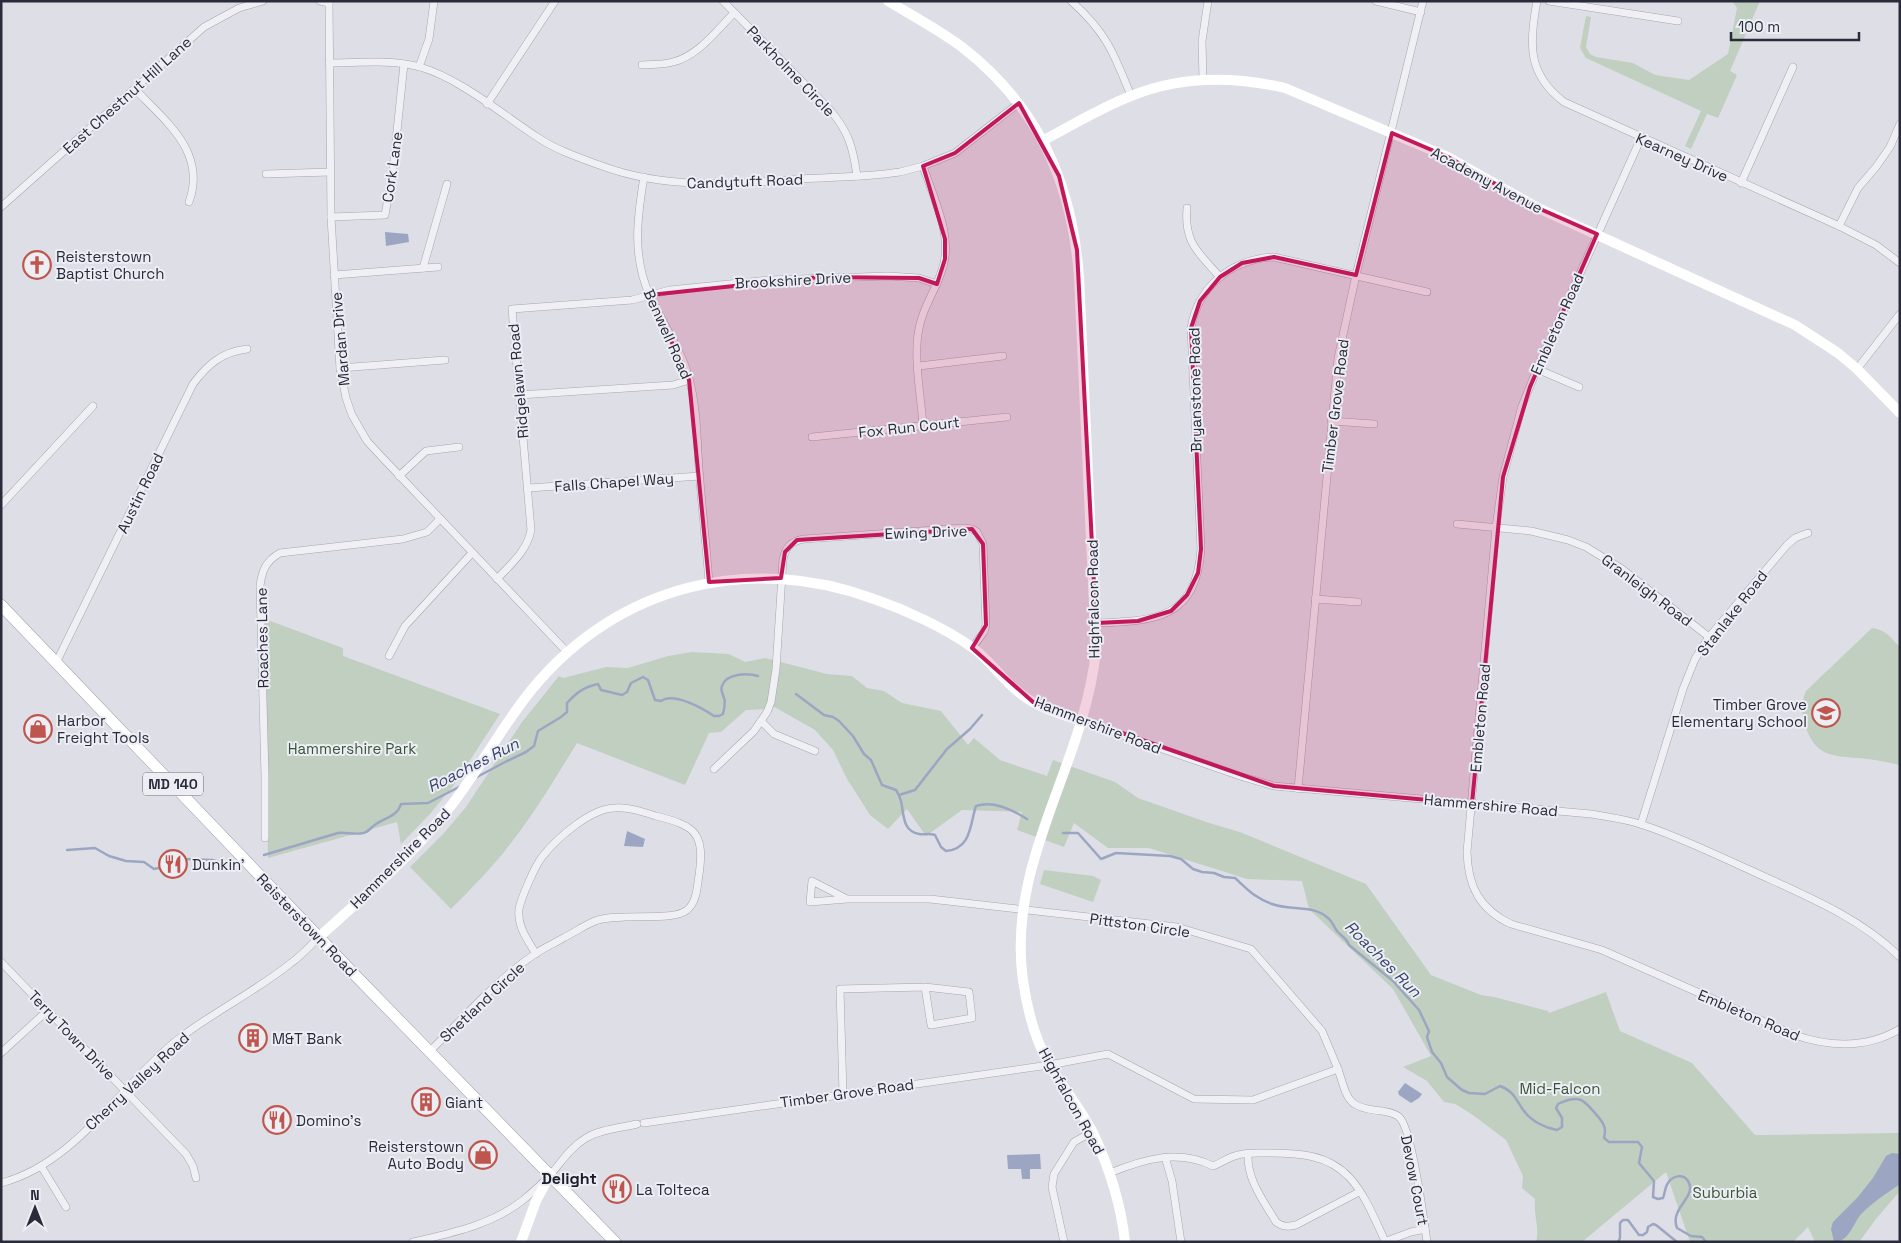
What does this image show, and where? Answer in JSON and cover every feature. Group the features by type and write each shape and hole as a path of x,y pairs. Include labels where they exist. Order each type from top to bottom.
{"main road":[{"name":"Reisterstown Road","path":"1,605 319,938 614,1242"}],"street":[{"name":"East Chestnut Hill Lane","path":"1,207 212,22 239,8 263,1"},
{"path":"320,1 329,2"},
{"path":"419,67 429,39 434,1"},
{"path":"487,104 555,1"},
{"name":"Parkholme Circle","path":"723,1 842,124 854,152 857,176"},
{"name":"Highfalcon Road","path":"888,1 960,46 980,62 1019,103 1042,141 1064,190 1077,250 1096,623 1094,673 1082,721 1031,867 1022,910 1020,934 1023,980 1032,1021 1050,1065 1092,1132 1110,1173 1119,1206 1125,1242"},
{"path":"1071,1 1088,16 1106,39 1114,52 1131,96"},
{"path":"1203,80 1202,41 1208,1"},
{"path":"1376,1 1421,12"},
{"name":"Timber Grove Road","path":"1298,789 1338,358 1356,275 1424,1"},
{"name":"Kearney Drive","path":"1537,1 1532,32 1532,53 1540,76 1547,86 1564,102 1839,226 1876,245 1900,263"},
{"path":"1549,1 1678,21"},
{"name":"Mardan Drive","path":"329,2 330,172 334,275 340,368 346,398 352,415 367,441 567,652"},
{"path":"642,65 663,64 685,58 696,51 734,13"},
{"name":"Candytuft Road","path":"329,63 404,64 419,67 449,79 539,138 560,149 604,167 644,178 688,183 711,184 900,172 942,159 962,148 1019,103"},
{"name":"Cork Lane","path":"331,217 385,215 393,169 404,64"},
{"path":"1741,183 1793,67"},
{"name":"Academy Avenue","path":"1042,141 1131,96 1175,83 1203,80 1244,80 1285,88 1448,157 1538,208 1795,325 1815,337 1857,369 1900,413"},
{"path":"135,89 177,134 186,147 194,167 195,178 190,202"},
{"path":"1839,226 1858,188 1890,147 1900,124"},
{"name":"Embleton Road","path":"1641,138 1537,369 1522,406 1503,477 1496,527 1467,852 1468,869 1472,884 1478,897 1488,910 1500,919 1511,924 1602,950 1792,1034 1810,1040 1834,1044 1860,1043 1900,1030"},
{"path":"923,166 945,239 945,259 937,284 920,321 917,349 923,425"},
{"path":"266,174 330,172"},
{"name":"Benwell Road","path":"644,178 636,239 642,273 650,295 685,364 690,380 695,416 709,582"},
{"path":"423,268 447,184"},
{"path":"1187,208 1186,221 1190,240 1220,277"},
{"name":"Bryanstone Road","path":"1096,623 1149,620 1171,611 1188,595 1198,573 1201,549 1192,328 1193,318 1200,300 1211,284 1231,268 1242,263 1274,257 1428,292"},
{"path":"334,275 438,267"},
{"name":"Brookshire Drive","path":"650,295 670,290 819,277 904,277 919,278 937,284"},
{"name":"Ridgelawn Road","path":"497,579 524,549 529,539 531,518 512,309 632,300 650,295"},
{"path":"1857,369 1900,314"},
{"name":"Austin Road","path":"56,663 193,384 208,365 220,356 234,350 247,349"},
{"path":"918,366 1003,356"},
{"path":"340,368 445,360"},
{"path":"1537,369 1579,387"},
{"path":"519,395 673,385 690,380"},
{"path":"1,505 93,406"},
{"name":"Fox Run Court","path":"812,437 1007,417"},
{"path":"1331,421 1374,424"},
{"path":"399,476 426,450 459,447"},
{"name":"Falls Chapel Way","path":"529,488 700,476"},
{"name":"Roaches Lane","path":"265,838 260,586 264,568 272,557 280,553 403,539 427,532 440,519"},
{"name":"Granleigh Road","path":"1457,524 1548,534 1586,547 1622,569 1709,637"},
{"name":"Ewing Drive","path":"781,578 785,552 792,542 797,540 972,529 977,532 982,544 986,625 984,632 972,648"},
{"name":"Stanlake Road","path":"1642,824 1683,689 1695,659 1709,637 1787,545 1795,538 1808,534"},
{"path":"389,656 405,626 472,553"},
{"name":"Hammershire Road","path":"319,938 393,869 442,818 531,690 567,652 611,620 645,602 709,582 752,577 781,578 827,584 878,600 937,627 972,648 1021,694 1043,707 1243,778 1274,786 1298,789 1591,814 1642,824 1683,840 1816,900 1869,931 1900,957"},
{"path":"714,769 745,742 761,721 771,702 775,682 781,578"},
{"path":"1315,598 1358,602"},
{"path":"761,721 774,734 815,751"},
{"name":"Shetland Circle","path":"430,1051 504,979 536,954 593,922 606,917 672,916 682,914 688,910 696,893 701,860 698,839 694,832 679,822 628,808 602,810 584,819 541,858 519,907 522,930 536,954"},
{"name":"Pittston Circle","path":"846,900 812,881 810,902 930,899 1177,927 1251,949 1322,1031 1338,1069"},
{"name":"Cherry Valley Road","path":"1,1183 25,1175 56,1156 177,1041 210,1016 291,963 319,938"},
{"name":"Terry Town Drive","path":"1,962 186,1154 193,1166 196,1178"},
{"path":"843,1094 840,989 925,987 968,992 972,1018 931,1024 925,987"},
{"path":"1,1053 48,1010"},
{"path":"1050,1065 1108,1054 1194,1099 1253,1100 1338,1069"},
{"name":"Timber Grove Road","path":"413,1242 483,1223 522,1201 550,1175 576,1145 585,1138 603,1132 641,1124 1050,1065"},
{"name":"Devow Court","path":"1338,1069 1346,1094 1358,1108 1386,1111 1400,1118 1411,1150 1428,1242"},
{"path":"1064,1242 1052,1179 1074,1142 1092,1132"},
{"path":"1110,1173 1131,1164 1165,1157 1191,1158 1213,1166 1238,1155 1295,1153 1310,1155 1338,1167 1350,1178 1367,1203 1385,1242 1425,1229"},
{"path":"1248,1154 1251,1178 1276,1222 1281,1225 1296,1225 1359,1192"},
{"path":"1165,1157 1172,1181 1181,1242"},
{"path":"41,1166 66,1207"},
{"path":"521,1242 536,1201 550,1175"}],"highlighted area":[{"path":"1019,103 1059,176 1077,250 1096,623 1138,621 1171,611 1187,595 1198,573 1201,549 1191,328 1200,301 1220,277 1242,263 1274,257 1356,275 1392,133 1448,157 1538,208 1597,234 1530,387 1503,477 1472,804 1274,786 1033,702 972,648 986,625 983,544 972,529 797,540 785,552 781,578 709,582 689,380 650,295 819,277 919,278 937,284 945,259 945,239 923,166 955,153"}],"green space":[{"path":"1732,1 1760,1 1730,71 1737,75 1718,118 1707,114 1691,149 1685,146 1701,111 1586,58 1580,48 1586,16 1591,17 1586,47 1590,54 1596,57 1633,63 1655,75 1689,80 1728,54 1737,8"},
{"name":"Hammershire Park","path":"265,619 343,648 343,656 500,714 454,785 401,844 397,822 268,858"},
{"path":"1872,628 1884,632 1900,647 1900,765 1826,753 1810,737 1803,718 1802,705 1806,691"},
{"path":"692,652 729,654 745,662 765,658 827,674 852,676 867,688 884,691 902,703 941,711 968,745 974,738 1000,760 1047,776 1053,760 1115,782 1138,798 1240,832 1366,884 1431,975 1481,995 1548,1011 1549,1013 1606,992 1620,1031 1692,1063 1755,1135 1898,1133 1900,1135 1900,1191 1859,1242 1815,1242 1808,1227 1793,1242 1690,1242 1666,1172 1582,1242 1536,1242 1535,1199 1522,1188 1523,1176 1506,1140 1473,1115 1455,1104 1444,1102 1427,1081 1403,1067 1431,1056 1393,989 1309,909 1302,881 1247,879 1149,848 1108,848 1074,823 1064,847 1017,830 1022,812 962,810 926,836 907,809 888,829 870,815 847,779 833,750 815,730 771,705 767,709 746,710 721,732 709,733 685,785 577,743 511,843 490,869 451,909 410,867 444,833 466,807 522,722 559,676 563,678 606,667 628,668 668,656"},
{"path":"1044,870 1093,876 1101,880 1093,902 1040,884"}],"water":[{"path":"385,232 408,234 409,242 386,246"},
{"path":"627,831 645,839 643,847 624,846"},
{"path":"1405,1083 1422,1094 1411,1103 1399,1095 1398,1092"},
{"path":"1892,1153 1900,1154 1900,1184 1861,1214 1847,1236 1834,1242 1831,1229 1833,1222 1857,1198 1873,1178 1886,1156"},
{"path":"1040,1154 1041,1169 1030,1169 1030,1179 1022,1179 1021,1169 1008,1169 1007,1155"}],"waterway":[{"name":"Roaches Run","path":"477,777 534,746 538,731 567,712 567,703 577,693 589,687 598,684 601,690 622,695 627,692 631,683 643,677 648,680 655,700 661,701 673,698 695,705 714,716 719,716 723,714 725,706 721,689 724,682 738,675 749,674 758,676"},
{"name":"Roaches Run","path":"796,694 824,715 839,721 853,736 864,754 871,760 882,785 896,790 909,829 919,834 935,835 941,847 946,851 961,846 969,834 976,806 982,804 996,805 1016,812 1027,819"},
{"path":"899,795 915,790 947,749 970,729 982,715"},
{"name":"Roaches Run","path":"264,855 338,833 357,834 368,831 397,812 401,804 428,803 461,786"},
{"name":"Roaches Run","path":"1063,833 1078,833 1101,859 1116,853 1170,856 1181,859 1193,869 1235,878 1248,890 1266,902 1279,906 1308,909 1322,914 1329,919 1349,945 1393,981 1419,1010 1429,1031 1427,1037 1432,1052 1441,1063 1447,1077 1462,1090 1469,1093 1485,1094 1500,1086 1505,1088 1512,1093 1530,1118 1543,1126 1557,1130 1562,1127 1562,1118 1556,1108 1558,1104 1572,1099 1583,1101 1601,1120 1605,1129 1604,1138 1609,1142 1638,1142 1642,1147 1639,1163 1654,1181 1653,1197 1663,1198 1667,1185 1678,1176 1688,1181 1689,1192 1677,1214 1677,1228 1691,1236 1702,1237 1706,1242"},
{"name":"Roaches Run","path":"67,850 95,848 109,856 126,861 144,862 154,869 163,867 173,861 184,859 212,860 226,864"},
{"path":"1618,1242 1620,1238 1620,1223 1623,1220 1628,1220 1639,1235 1647,1232 1648,1227 1653,1224 1677,1242"}],"place":[{"name":"Reisterstown Baptist Church","path":"37,265"},
{"name":"Timber Grove Elementary School","path":"1826,713"},
{"name":"Harbor Freight Tools","path":"38,729"},
{"name":"Dunkin'","path":"173,864"},
{"name":"M&T Bank","path":"253,1038"},
{"name":"Giant","path":"426,1102"},
{"name":"Domino's","path":"277,1120"},
{"name":"Reisterstown Auto Body","path":"483,1155"},
{"name":"La Tolteca","path":"617,1189"}],"district":[{"name":"Delight","path":"569,1178"}],"park label":[{"name":"Mid-Falcon","path":"1560,1088"},
{"name":"Suburbia","path":"1725,1192"}]}
